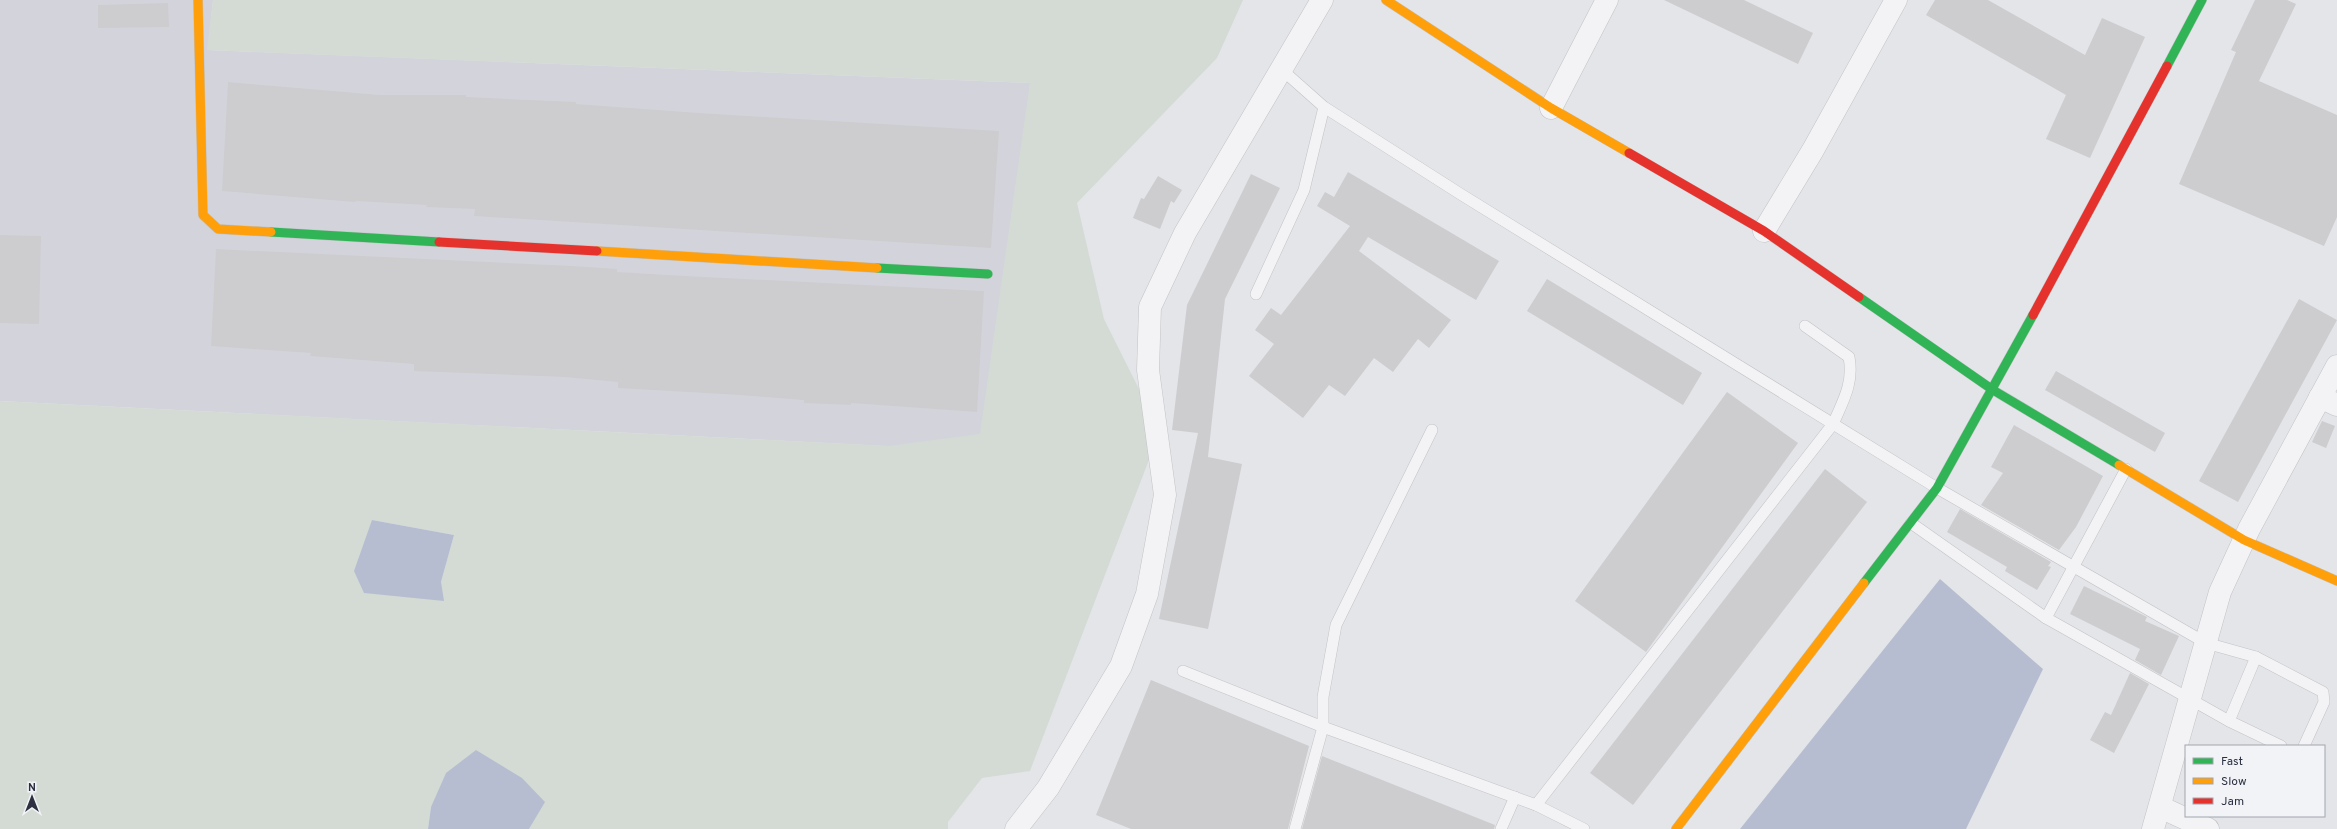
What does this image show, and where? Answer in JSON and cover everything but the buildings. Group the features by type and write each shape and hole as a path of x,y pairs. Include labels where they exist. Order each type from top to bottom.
{"street":[{"path":"198,0 203,216 218,229 988,274"},
{"path":"1016,829 1048,788 1121,666 1147,594 1165,495 1148,370 1150,307 1185,233 1223,171 1280,68 1322,0"},
{"path":"1386,0 1551,108 1764,230 1993,390 2244,540 2337,581"},
{"path":"1551,108 1607,0"},
{"path":"1764,230 1813,150 1896,0"},
{"path":"1676,829 1937,488 1993,390 2202,0"},
{"path":"2153,829 2220,592 2244,540 2329,401 2337,366"},
{"path":"2160,807 2208,829"}],"lane":[{"path":"1280,68 1324,107 1462,195 1937,488 2206,642 2256,657 2323,692 2324,702 2304,745"},
{"path":"1256,294 1304,190 1324,107"},
{"path":"1536,805 1833,424 1849,389 1851,372 1849,357 1805,326"},
{"path":"1295,829 1323,727 1323,697 1336,625 1432,430"},
{"path":"2046,618 2126,469"},
{"path":"1911,523 2046,618 2230,721 2279,745"},
{"path":"2230,721 2256,657"},
{"path":"1183,671 1323,727 1536,805 1584,829"},
{"path":"1502,829 1515,797"}],"shaded area":[{"path":"0,0 213,0 208,50 1030,83 1004,452 0,401"},
{"path":"213,0 1243,0 1217,58 1077,203 1104,319 1160,431 1030,771 982,778 948,822 948,829 529,829 544,802 431,807 428,829 0,829 0,401 889,446 980,434 1030,83 207,50","holes":["372,520 454,535 441,582"]}],"water":[{"path":"372,520 454,535 441,582 444,601 364,593 354,571"},
{"path":"1940,579 2043,669 1966,829 1740,829"},
{"path":"476,750 522,778 545,802 529,829 428,829 431,807 446,773"}],"traffic: fast":[{"path":"2167,66 2202,0"},
{"path":"271,232 439,242"},
{"path":"877,268 988,274"},
{"path":"1859,297 1993,390 2119,465"},
{"path":"1864,583 1937,488 2033,315"}],"traffic: slow":[{"path":"198,0 203,215 218,229 271,232"},
{"path":"1386,0 1551,108 1629,153"},
{"path":"597,251 877,268"},
{"path":"2119,465 2244,540 2337,581"},
{"path":"1676,829 1864,583"}],"traffic: jam":[{"path":"2033,315 2167,66"},
{"path":"1629,153 1764,231 1859,297"},
{"path":"439,242 597,251"}]}
